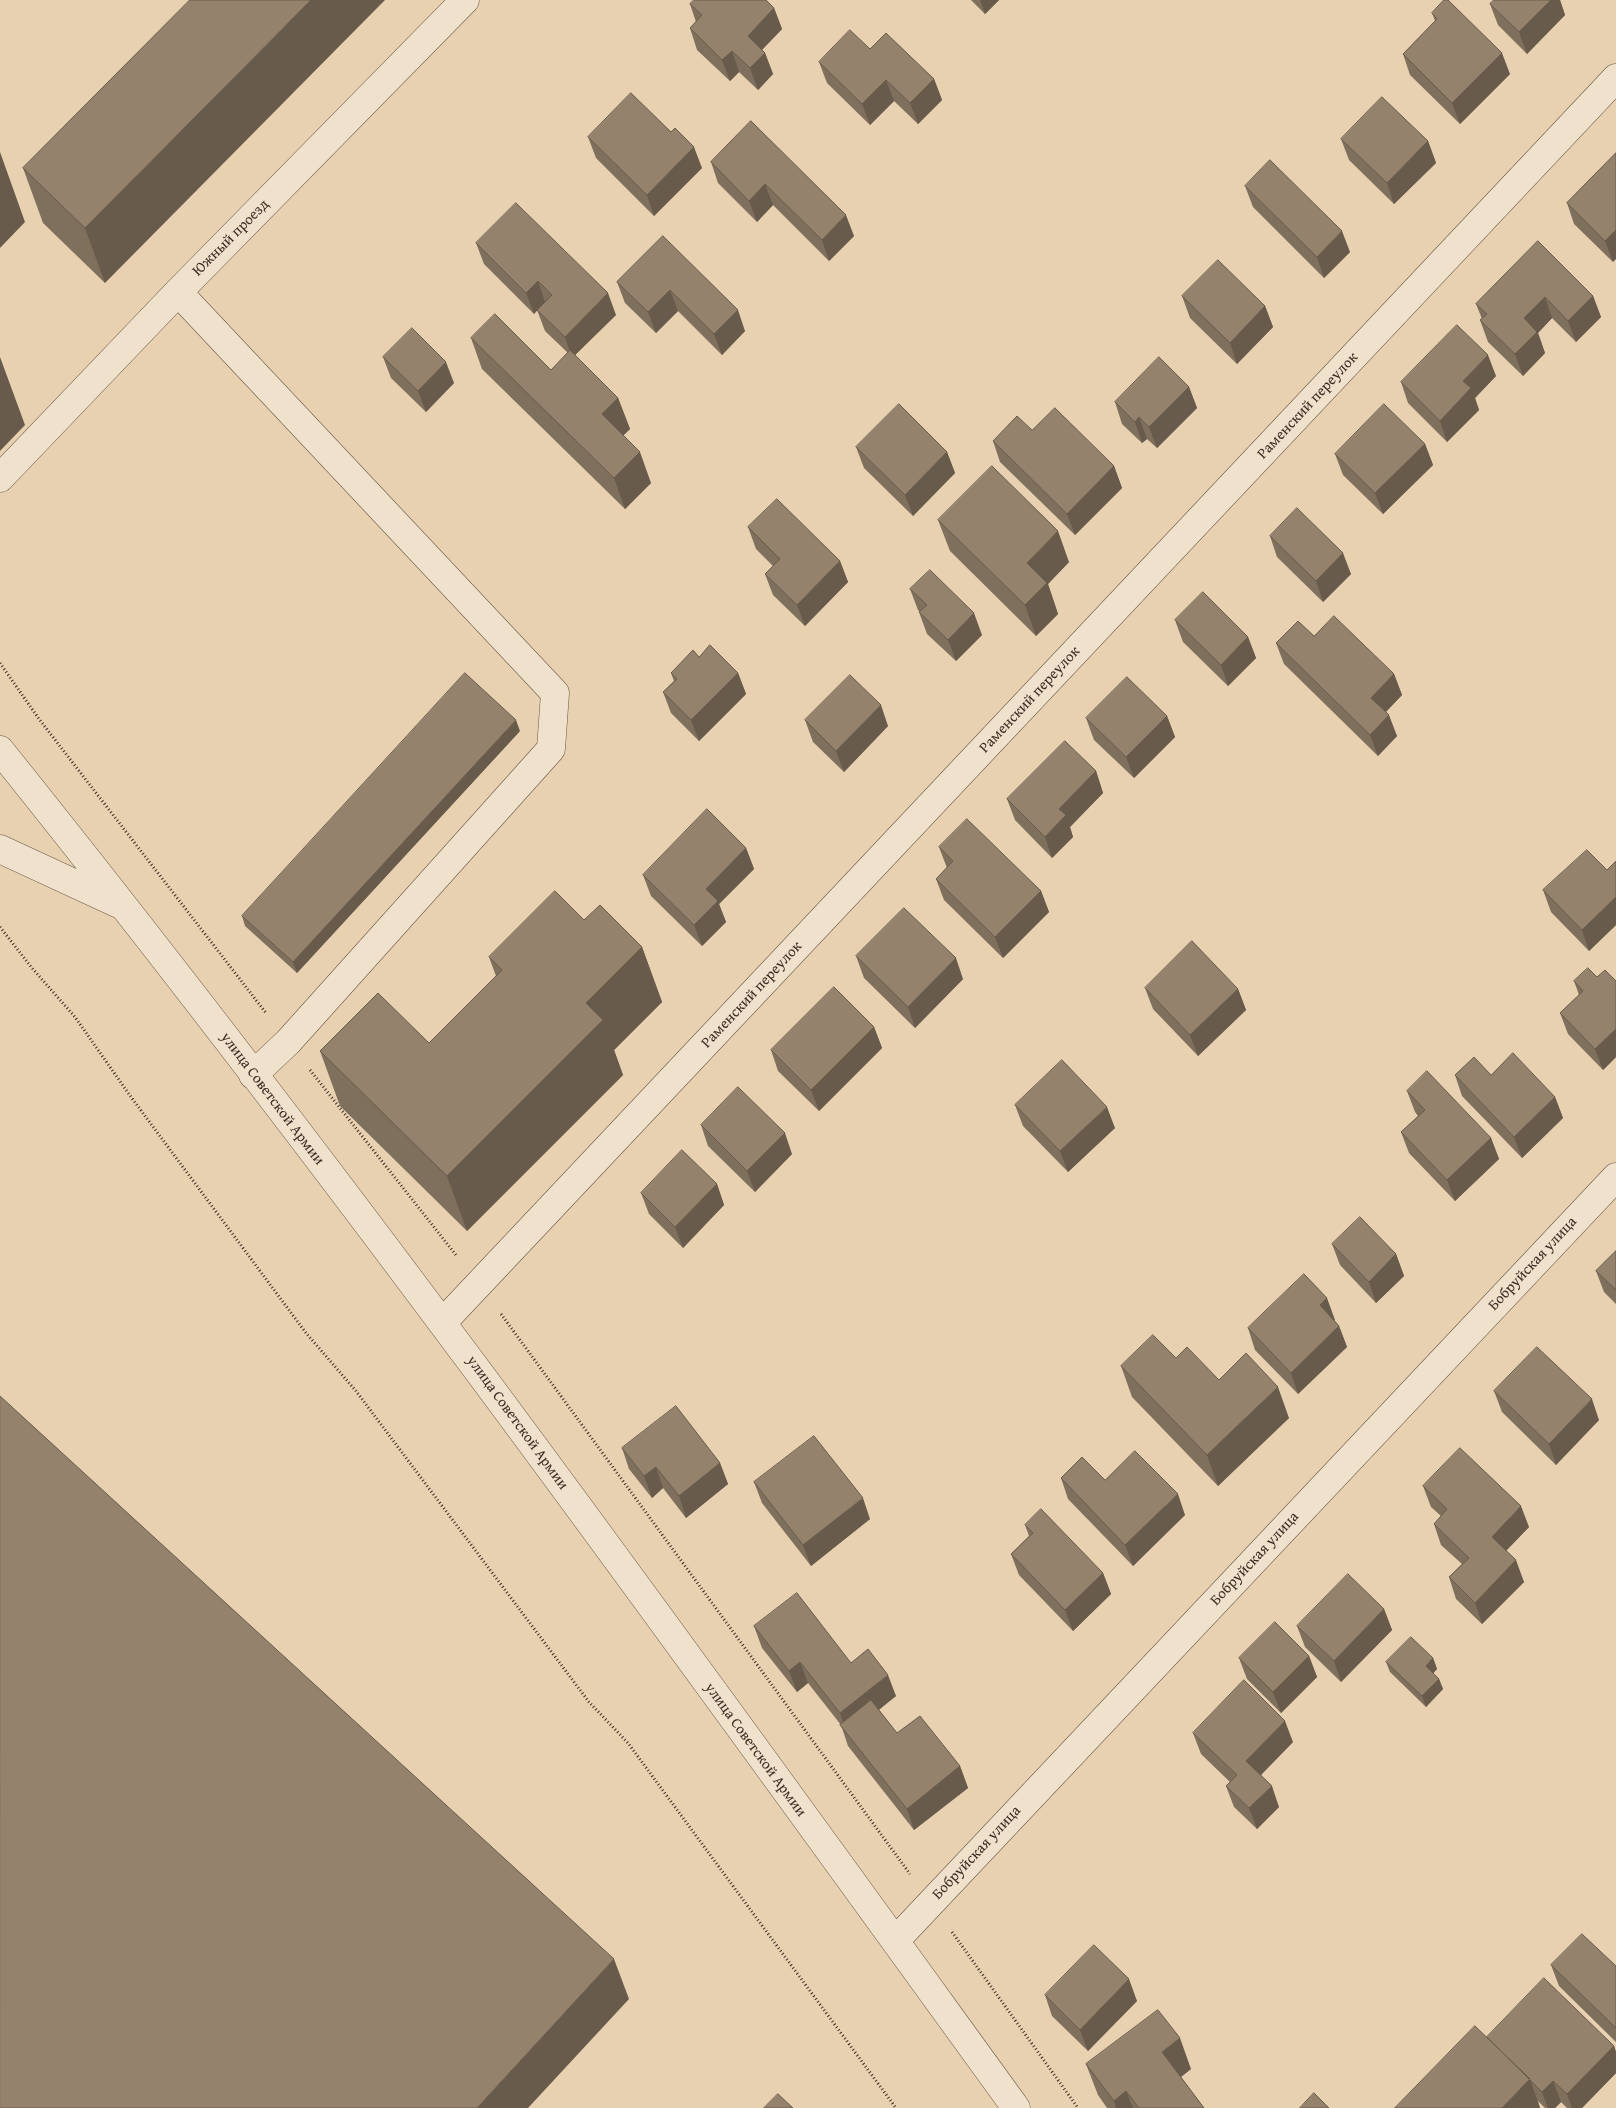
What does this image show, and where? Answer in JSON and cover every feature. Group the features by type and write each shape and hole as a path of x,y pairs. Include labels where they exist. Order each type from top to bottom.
{"street":[{"name":"Южный проезд","path":"0,478 178,292 465,0"},
{"name":"Раменский переулок","path":"443,1322 1616,78"},
{"path":"178,292 555,693 551,750 288,1042 253,1075"},
{"name":"улица Советской Армии","path":"0,750 127,908 443,1322 1016,2108"},
{"path":"0,849 127,908"},
{"name":"Бобруйская улица","path":"895,1941 1616,1177"}],"path":[{"path":"0,663 39,719 288,1042 479,1284 931,1902 1078,2108"},
{"path":"0,927 32,968 75,1017 131,1097 306,1333 356,1391 589,1702 628,1743 896,2108"}],"building":[{"path":"190,0 311,0 85,228 23,168"},
{"path":"694,0 766,0 774,8 748,36 765,53 750,68 732,51 722,60 690,28 702,15 690,4"},
{"path":"1444,0 1448,0 1502,53 1452,103 1403,54 1437,19 1432,13"},
{"path":"1494,0 1551,0 1519,32 1490,4"},
{"path":"850,30 870,49 886,33 934,79 910,103 886,80 862,104 819,62"},
{"path":"631,93 671,132 675,128 694,147 647,195 588,137"},
{"path":"1382,97 1428,141 1387,183 1341,139"},
{"path":"751,121 846,215 822,240 765,184 749,201 711,162"},
{"path":"1616,153 1616,230 1605,241 1567,203"},
{"path":"1270,160 1342,231 1317,257 1245,186"},
{"path":"516,203 608,293 565,337 537,310 552,295 538,281 526,293 476,243"},
{"path":"663,236 738,310 714,334 670,290 648,312 617,282"},
{"path":"1538,241 1593,296 1568,321 1545,297 1524,318 1537,332 1515,354 1480,320 1487,314 1476,304"},
{"path":"1218,260 1265,306 1230,343 1182,296"},
{"path":"495,314 551,370 570,350 618,398 602,414 640,452 614,478 471,338"},
{"path":"1457,325 1488,355 1463,381 1471,388 1440,421 1401,382"},
{"path":"412,328 446,362 418,391 383,357"},
{"path":"1159,357 1189,387 1149,427 1139,417 1135,422 1115,402"},
{"path":"899,404 947,452 905,495 856,447"},
{"path":"1384,404 1425,444 1375,493 1335,454"},
{"path":"1055,408 1114,466 1067,514 993,441 1017,416 1032,430"},
{"path":"992,466 1058,531 1027,563 1047,583 1025,605 938,520"},
{"path":"777,499 840,561 797,605 765,574 780,559 748,527"},
{"path":"1297,508 1343,553 1316,581 1270,536"},
{"path":"930,570 974,613 948,640 919,612 927,605 910,589"},
{"path":"1203,592 1248,637 1221,665 1175,620"},
{"path":"1334,616 1394,674 1371,698 1389,715 1370,735 1276,643 1298,621 1314,636"},
{"path":"710,645 738,673 691,720 663,692 677,679 671,673 693,650 699,657"},
{"path":"465,673 516,720 293,962 242,916"},
{"path":"850,675 881,705 836,751 805,720"},
{"path":"1127,677 1167,716 1126,757 1086,718"},
{"path":"1065,741 1096,771 1059,809 1066,815 1045,837 1007,799"},
{"path":"707,809 746,848 706,889 718,901 694,925 643,875"},
{"path":"967,819 1041,891 995,937 936,879 953,861 939,847"},
{"path":"1587,850 1607,870 1616,861 1616,897 1582,930 1543,890"},
{"path":"555,891 584,920 600,905 642,947 586,1003 603,1020 447,1176 320,1051 378,993 429,1043 502,970 489,957"},
{"path":"904,908 956,958 908,1007 856,956"},
{"path":"1192,941 1238,989 1190,1035 1145,988"},
{"path":"1588,968 1597,977 1605,970 1616,981 1616,1029 1595,1049 1560,1013 1583,991 1574,981"},
{"path":"834,987 874,1027 811,1090 771,1050"},
{"path":"1513,1053 1555,1097 1514,1137 1455,1075 1474,1057 1491,1075"},
{"path":"1062,1060 1107,1107 1060,1151 1015,1105"},
{"path":"1427,1071 1491,1138 1447,1180 1401,1132 1425,1110 1407,1091"},
{"path":"738,1087 785,1133 747,1171 701,1125"},
{"path":"682,1150 717,1184 675,1227 641,1193"},
{"path":"1360,1217 1396,1254 1369,1282 1332,1244"},
{"path":"1616,1251 1616,1290 1596,1271"},
{"path":"1304,1274 1327,1298 1320,1305 1339,1326 1291,1373 1248,1328"},
{"path":"1153,1335 1176,1358 1187,1347 1219,1380 1246,1353 1278,1387 1207,1455 1121,1366"},
{"path":"1537,1347 1592,1399 1549,1444 1494,1391"},
{"path":"0,1396 614,1959 477,2108 0,2108"},
{"path":"676,1406 720,1463 679,1496 656,1467 644,1476 622,1448"},
{"path":"814,1436 863,1498 803,1545 754,1482"},
{"path":"1460,1448 1521,1506 1492,1537 1516,1560 1475,1603 1449,1577 1469,1558 1434,1524 1447,1509 1423,1486"},
{"path":"1135,1451 1178,1494 1125,1545 1061,1478 1082,1457 1105,1480"},
{"path":"1041,1509 1103,1573 1065,1610 1011,1554 1033,1533 1025,1525"},
{"path":"1348,1574 1384,1609 1334,1661 1297,1626"},
{"path":"797,1593 851,1663 868,1649 888,1675 840,1713 800,1662 789,1671 754,1626"},
{"path":"1275,1622 1309,1656 1273,1692 1239,1658"},
{"path":"1411,1637 1433,1658 1426,1666 1439,1679 1422,1696 1386,1662"},
{"path":"1244,1680 1285,1721 1246,1761 1272,1786 1249,1808 1226,1786 1237,1775 1193,1733"},
{"path":"871,1700 897,1733 920,1716 960,1766 907,1809 840,1725"},
{"path":"1582,1934 1616,1966 1616,2028 1551,1965"},
{"path":"1094,1945 1129,1979 1080,2030 1045,1995"},
{"path":"1544,1978 1614,2046 1567,2094 1553,2081 1542,2092 1487,2037"},
{"path":"1158,2010 1180,2038 1162,2052 1204,2108 1139,2108 1126,2091 1114,2101 1086,2064"},
{"path":"1475,2026 1530,2079 1502,2108 1395,2108"},
{"path":"1314,2093 1329,2108 1300,2108"},
{"path":"778,2094 793,2108 764,2108"}]}
